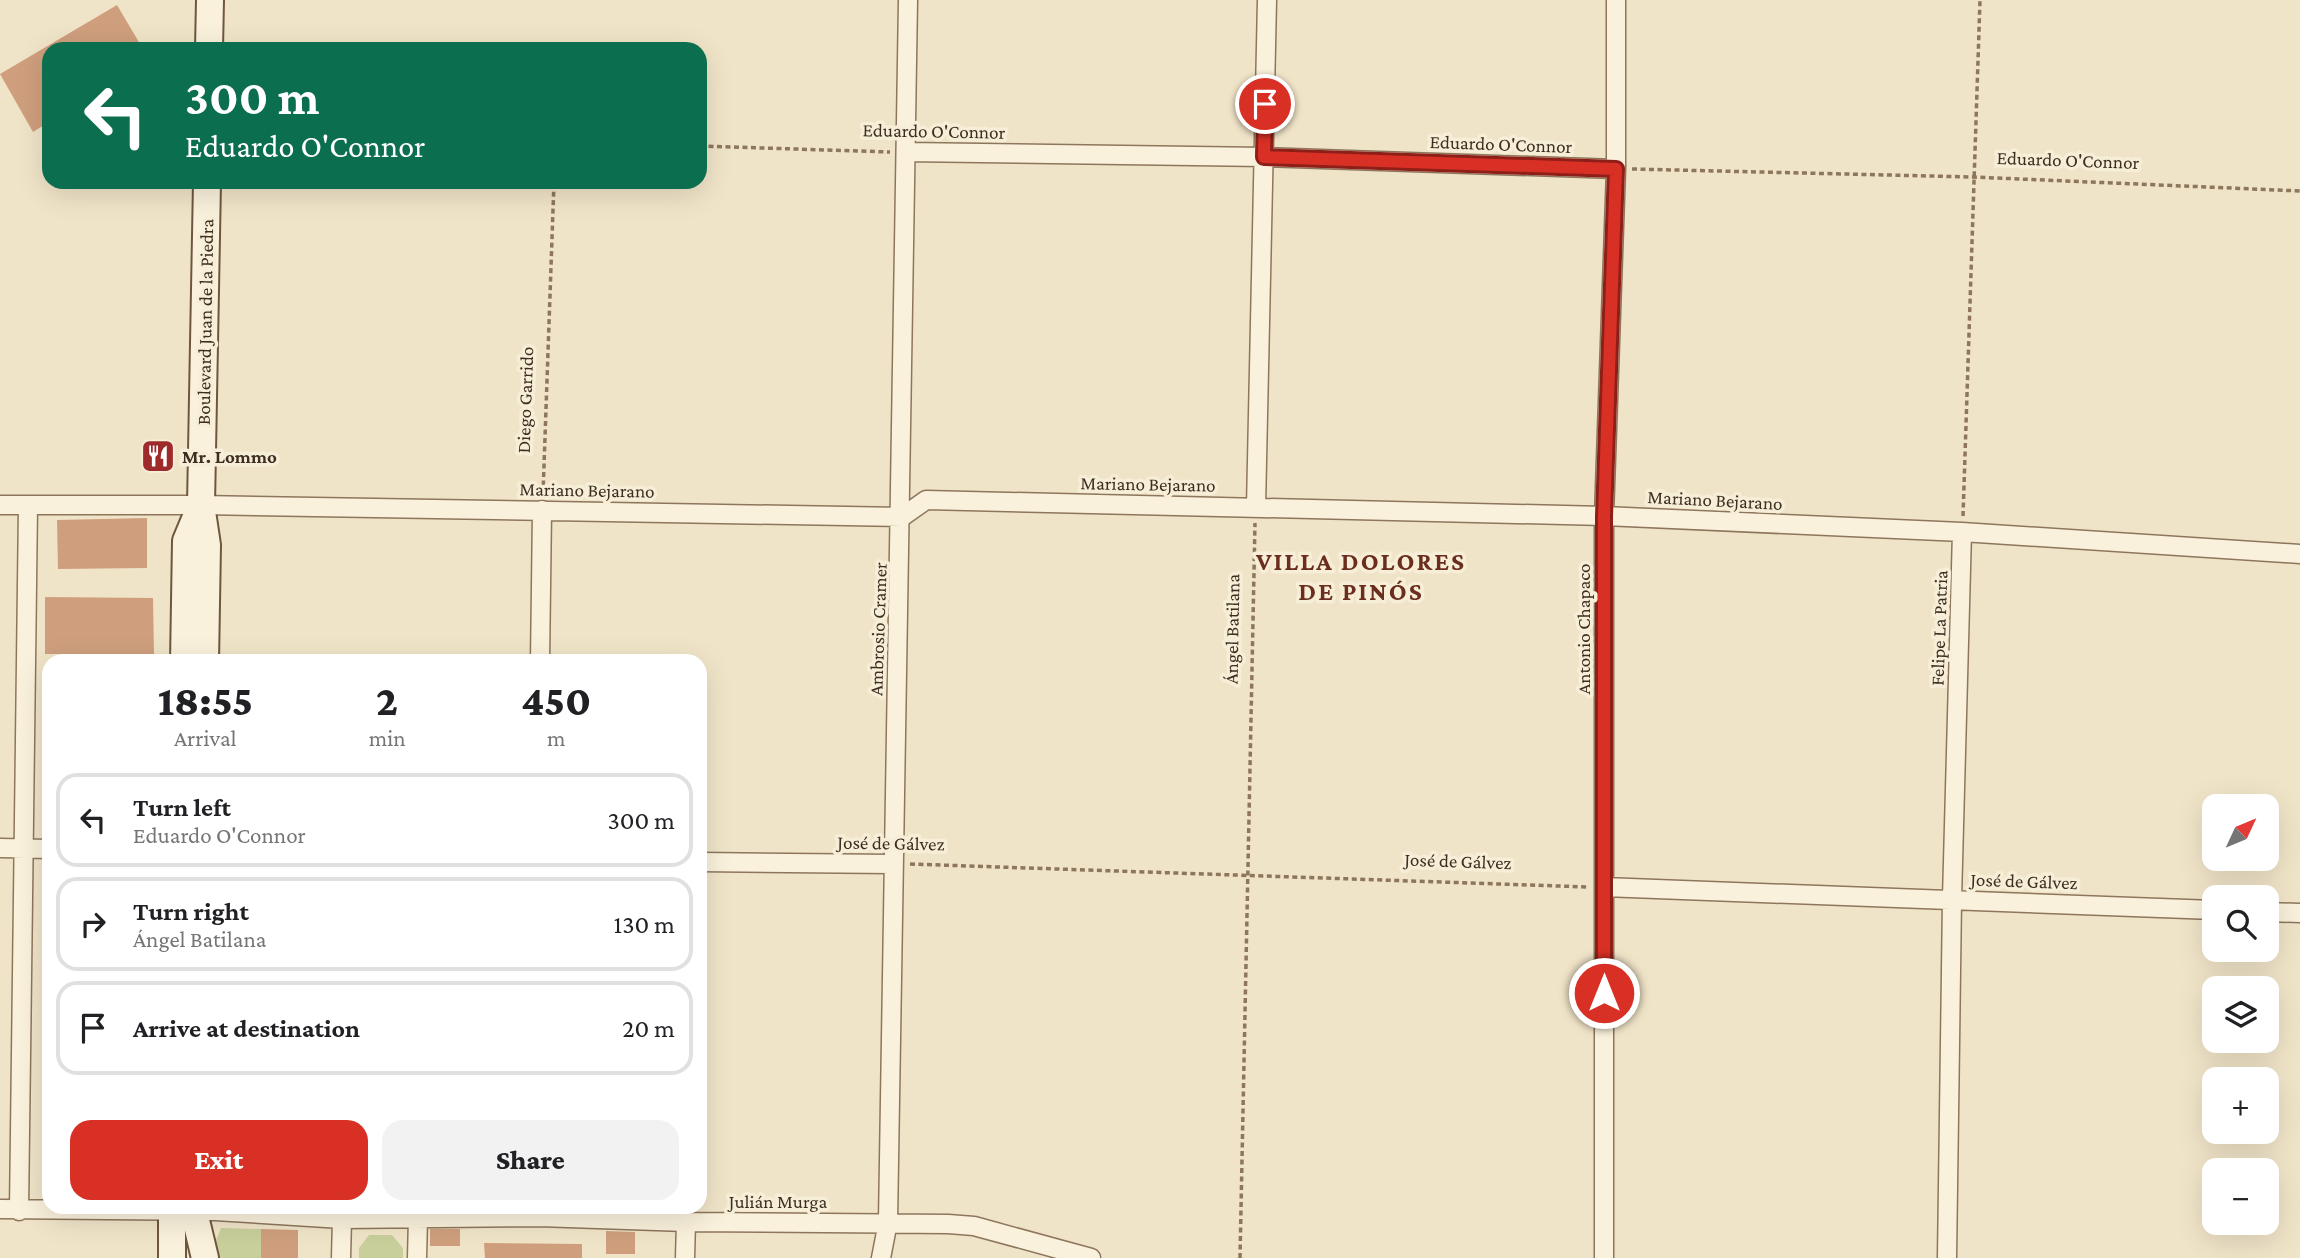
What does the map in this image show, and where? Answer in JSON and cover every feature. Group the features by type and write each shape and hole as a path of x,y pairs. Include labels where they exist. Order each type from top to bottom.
{"main road":[{"path":"209,42 210,0"},
{"name":"Boulevard Juan de la Piedra","path":"205,654 207,545 201,505 207,189"},
{"name":"Boulevard Juan de la Piedra","path":"184,654 186,541 201,505"},
{"path":"172,1258 182,1214"},
{"path":"185,1214 205,1258"}],"street":[{"name":"Ambrosio Cramer","path":"881,1258 888,1222 892,864 902,517 908,0"},
{"path":"1255,507 1267,0"},
{"name":"Antonio Chapaco","path":"1604,1258 1604,516 1616,169 1616,0"},
{"name":"Eduardo O'Connor","path":"906,152 1264,157 1616,169"},
{"name":"Mariano Bejarano","path":"0,505 201,505 902,517 926,500 1255,507 1604,516 1962,533 2300,554"},
{"path":"19,1211 28,506"},
{"path":"540,654 542,510"},
{"name":"Felipe La Patria","path":"1947,1258 1952,899 1962,533"},
{"path":"0,848 42,849"},
{"name":"José de Gálvez","path":"707,862 892,864"},
{"name":"José de Gálvez","path":"1604,887 2202,909"},
{"path":"2279,912 2300,913"},
{"name":"Julián Murga","path":"0,1209 42,1211"},
{"name":"Julián Murga","path":"263,1214 342,1219 499,1214"},
{"name":"Julián Murga","path":"568,1214 686,1222 888,1222 974,1226 1091,1258"},
{"path":"417,1258 418,1218"},
{"path":"341,1258 342,1219"},
{"path":"685,1258 686,1222"}],"path":[{"path":"1962,533 1980,0"},
{"name":"Eduardo O'Connor","path":"707,146 906,152"},
{"name":"Eduardo O'Connor","path":"1616,169 1973,177 2300,191"},
{"name":"Diego Garrido","path":"542,510 554,189"},
{"name":"Ángel Batilana","path":"1240,1258 1255,507"},
{"name":"José de Gálvez","path":"892,864 1604,887"}],"green space":[{"path":"221,1228 261,1229 261,1258 219,1258 216,1240"},
{"path":"369,1235 392,1235 403,1248 403,1258 359,1258 359,1248"}],"building":[{"path":"117,5 139,42 54,42"},
{"path":"42,49 42,126 33,132 0,74"},
{"path":"147,518 147,568 58,569 57,520"},
{"path":"45,597 153,598 154,654 45,654"},
{"path":"261,1229 298,1230 298,1258 261,1258"},
{"path":"430,1229 460,1229 460,1246 430,1246"},
{"path":"606,1231 635,1232 635,1254 606,1254"},
{"path":"484,1243 582,1244 582,1258 485,1258"}],"place":[{"name":"Mr. Lommo","path":"158,456"}],"district":[{"name":"VILLA DOLORES DE PINÓS","path":"1361,576"}],"route":[{"path":"1265,104 1264,157 1616,169 1604,516 1604,993"}]}
